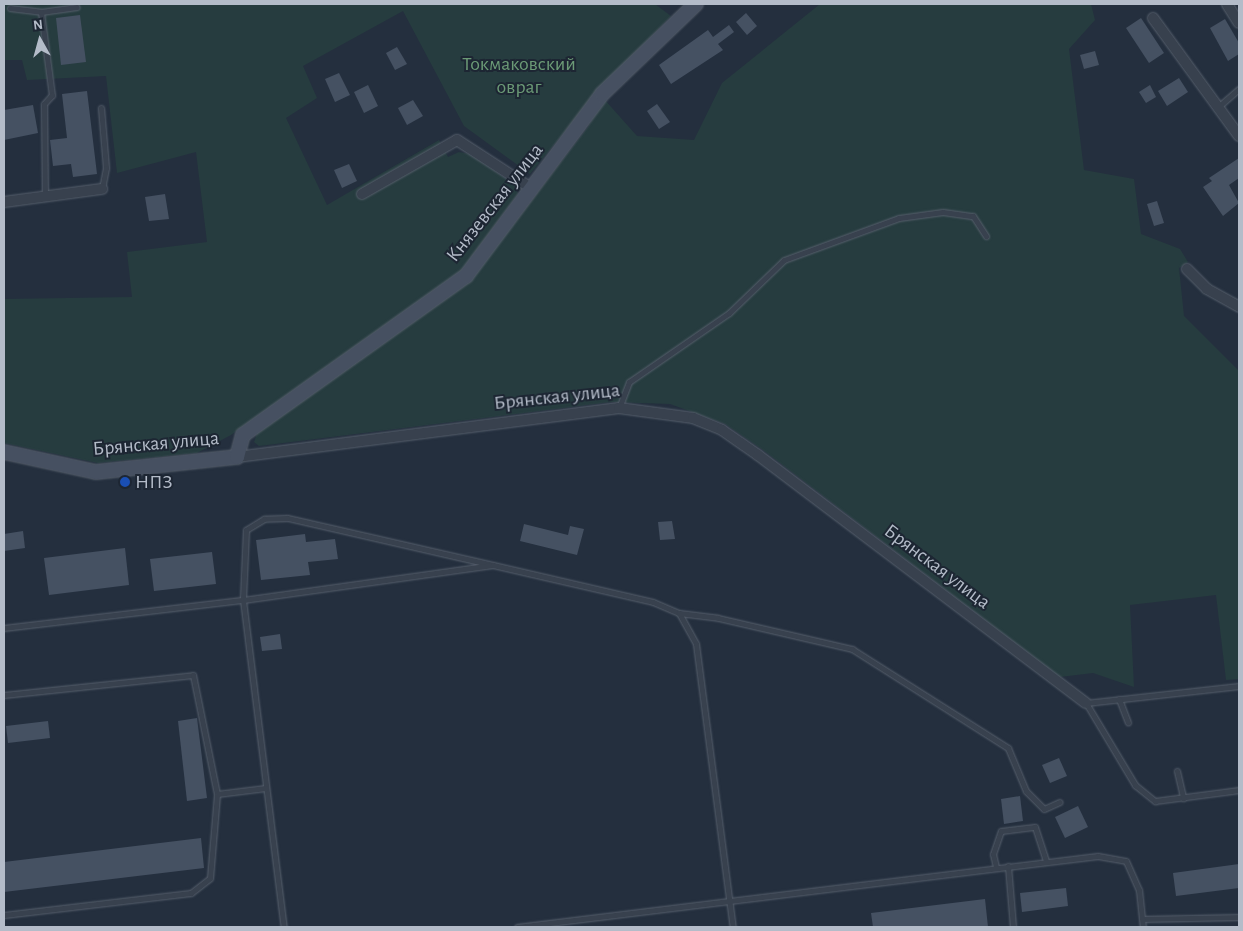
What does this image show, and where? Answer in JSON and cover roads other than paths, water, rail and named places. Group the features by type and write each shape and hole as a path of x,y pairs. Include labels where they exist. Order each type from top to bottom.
{"street":[{"name":"Князевская улица","path":"237,457 243,435 466,276 602,94 696,4"},
{"path":"1228,4 1239,23"},
{"path":"1153,18 1239,136"},
{"path":"362,194 457,140 531,188"},
{"path":"4,202 102,189"},
{"path":"1187,269 1207,289 1239,307"},
{"name":"Брянская улица","path":"4,452 96,472 237,457 619,408 668,412 722,430 1086,703"}],"lane":[{"path":"10,8 41,12 77,7"},
{"path":"41,12 52,95 44,104 45,197"},
{"path":"1218,107 1239,89"},
{"path":"101,108 106,168 102,189"},
{"path":"619,408 629,382 729,314 784,260 899,218 943,212 973,216 986,236"},
{"path":"284,927 243,600 246,530 264,519 287,518 653,602 678,613 718,618 852,649 1008,748 1026,791 1044,808 1060,802"},
{"path":"4,628 243,600 493,565"},
{"path":"678,613 696,644 733,927"},
{"path":"4,695 193,675 217,794 210,878 191,893 4,915"},
{"path":"1239,686 1086,703 1135,785 1156,801 1239,790"},
{"path":"1119,699 1128,722"},
{"path":"1177,771 1183,798"},
{"path":"217,794 266,788"},
{"path":"996,867 993,854 1001,831 1035,827 1046,861"},
{"path":"517,927 1098,856 1126,861 1139,890 1143,927"},
{"path":"1008,866 1013,927"},
{"path":"1143,919 1239,918"}],"place":[{"name":"НПЗ","path":"125,482"}],"park label":[{"name":"Токмаковский овраг","path":"519,76"}]}
